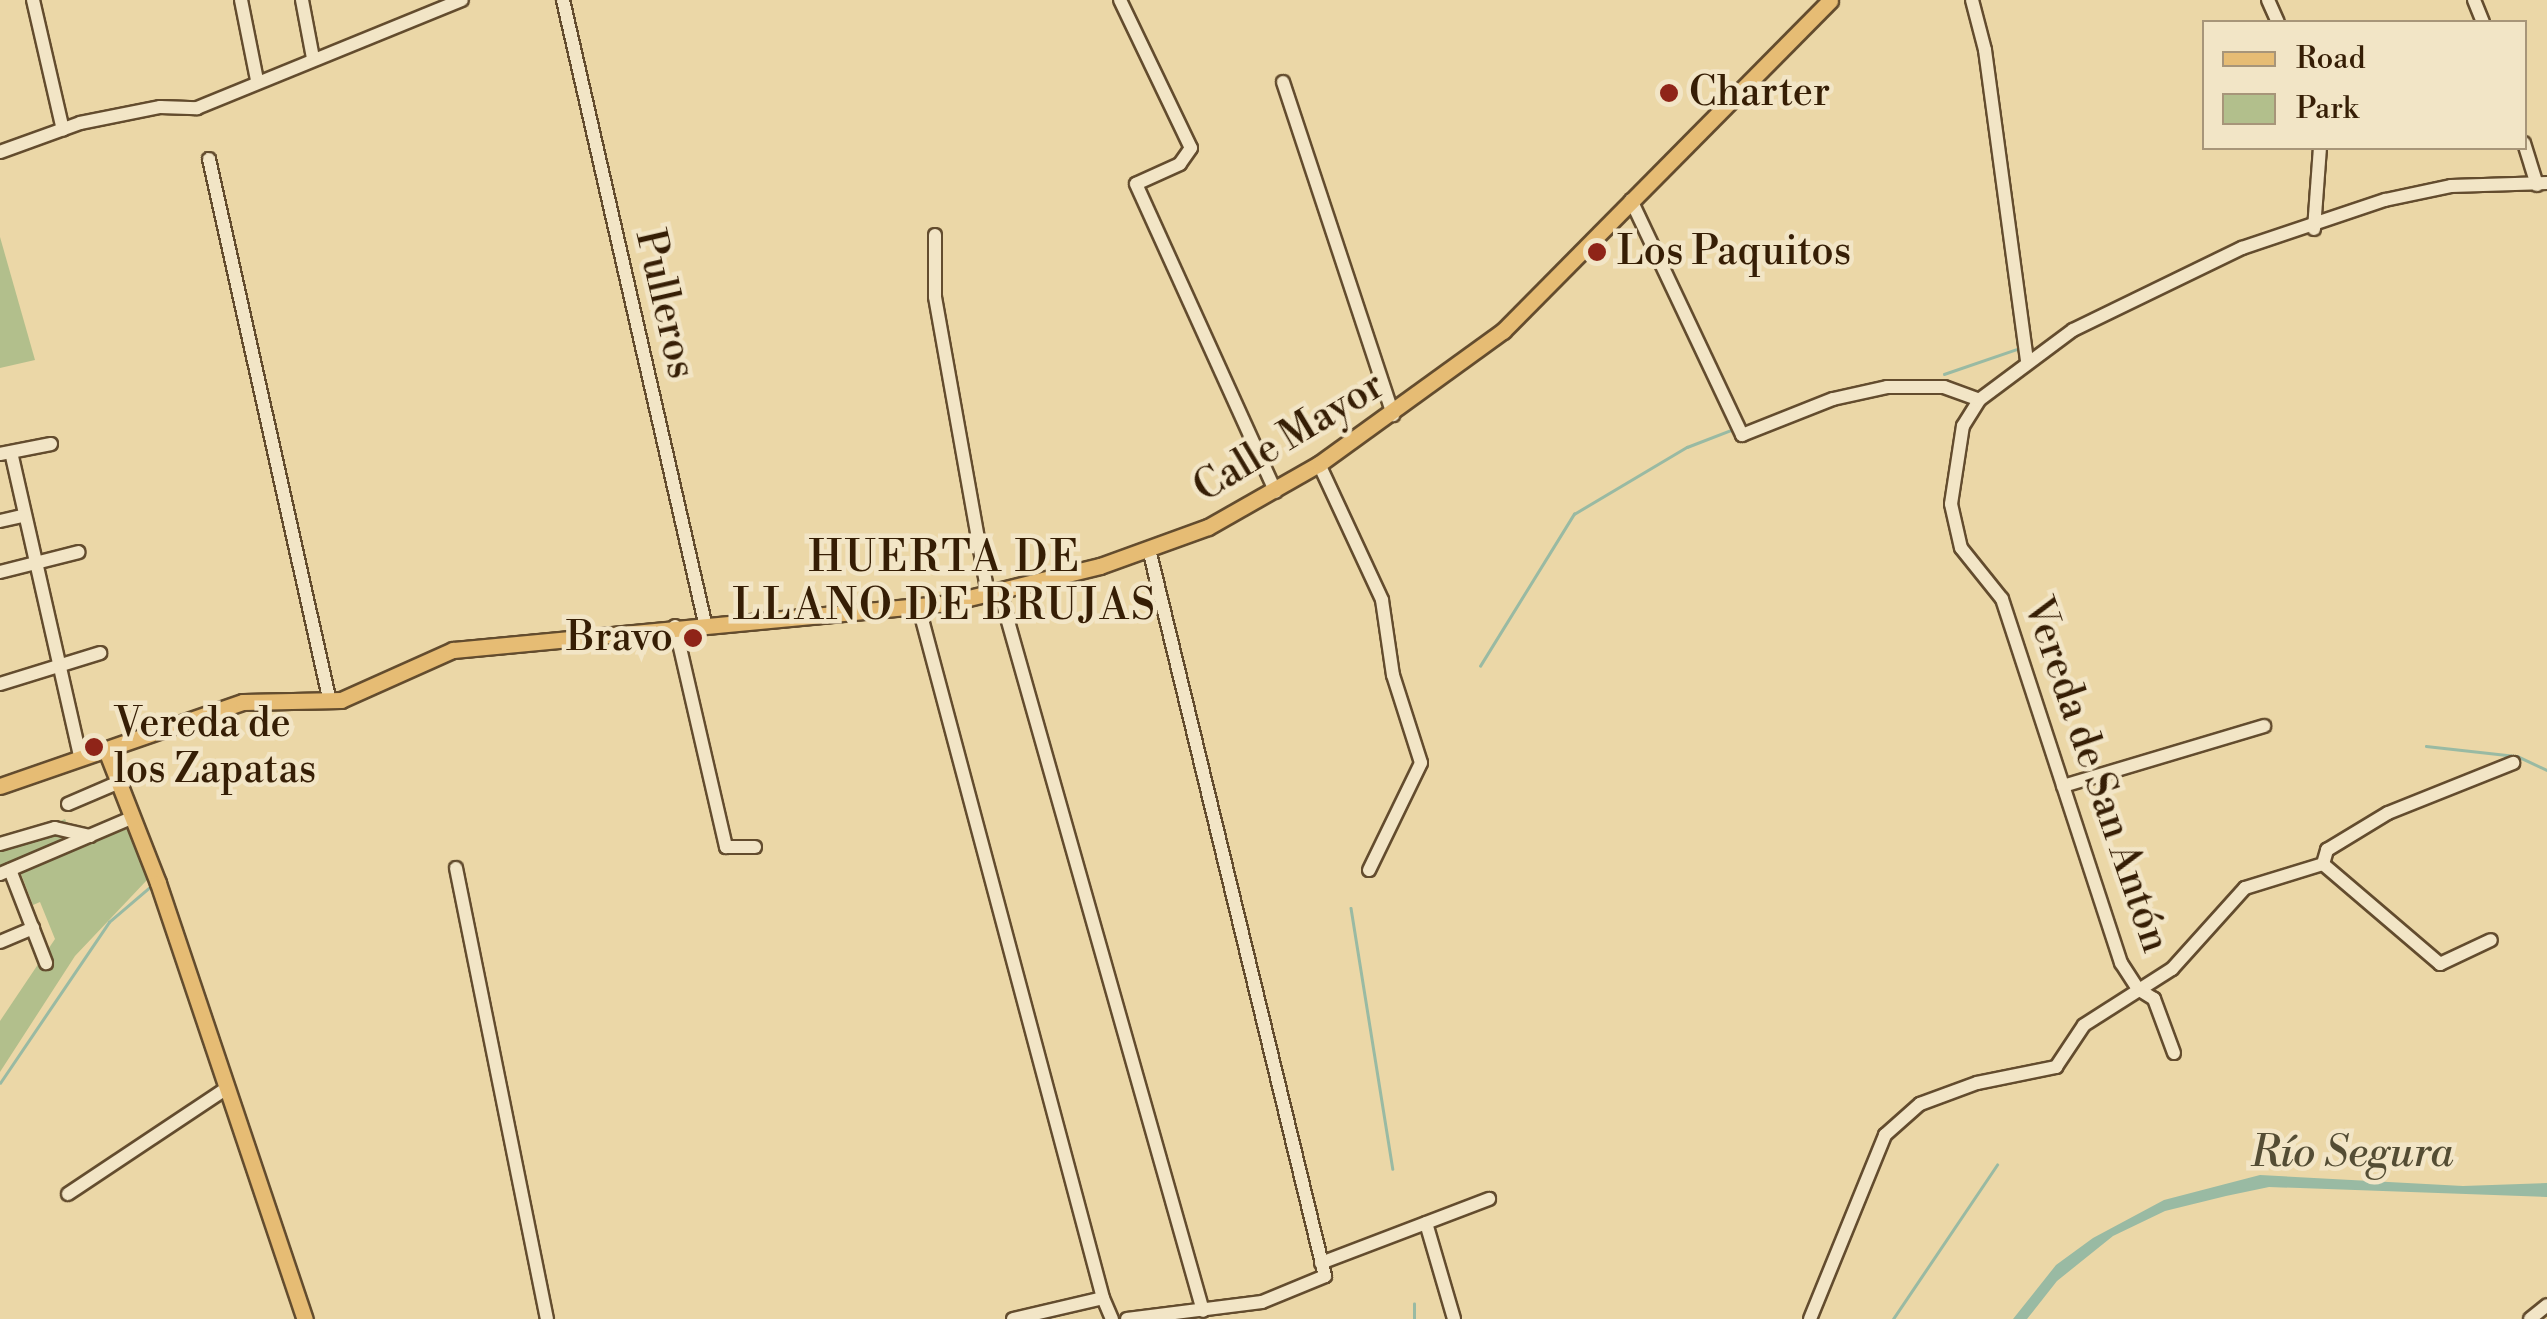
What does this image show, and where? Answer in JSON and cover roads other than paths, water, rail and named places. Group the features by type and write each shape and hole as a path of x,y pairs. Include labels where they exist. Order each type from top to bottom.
{"main road":[{"name":"Calle Mayor","path":"0,786 255,699 330,702 454,650 705,622 919,608 994,594 1148,549 1276,492 1393,414 1513,322 1830,0"},
{"path":"106,750 305,1319"}],"street":[{"path":"33,0 63,130"},
{"path":"241,0 257,80"},
{"path":"302,0 313,58"},
{"path":"0,152 63,130 160,108 197,108 257,80 462,0"},
{"name":"Pulleros","path":"563,0 705,622"},
{"path":"1120,0 1191,148 1180,164 1136,184 1276,492"},
{"path":"1972,0 1985,50 2027,361"},
{"path":"1283,82 1393,414"},
{"path":"2314,229 2320,150"},
{"path":"2527,150 2542,184"},
{"path":"208,159 330,702"},
{"name":"Vereda de San Antón","path":"1810,1319 1886,1135 1920,1104 1977,1083 2056,1067 2084,1024 2138,990 2121,963 2002,599 1961,548 1951,504 1963,426 1978,400 2074,330 2242,248 2314,229 2385,200 2451,186 2542,184"},
{"path":"1631,200 1742,436 1832,399 1887,388 1944,387 1978,400"},
{"path":"934,236 935,297 994,594 1203,1311"},
{"path":"51,444 6,453 54,662 81,759"},
{"path":"1319,464 1382,600 1393,675 1421,763 1369,870"},
{"path":"0,520 21,516"},
{"path":"1127,1319 1262,1302 1325,1276 1148,549"},
{"path":"0,572 79,552"},
{"path":"919,608 1103,1298 1112,1319"},
{"path":"675,626 726,846 756,847"},
{"path":"54,662 100,653"},
{"path":"0,684 50,670 54,662"},
{"path":"2063,786 2264,726"},
{"path":"2323,864 2326,850 2388,813 2513,763"},
{"path":"68,804 117,783"},
{"path":"46,963 5,872 131,818"},
{"path":"0,844 54,828 90,836"},
{"path":"2323,864 2440,964 2492,940"},
{"path":"2138,990 2172,969 2245,888 2323,864"},
{"path":"456,868 547,1319"},
{"path":"0,942 33,928"},
{"path":"2138,990 2154,998 2174,1053"},
{"path":"68,1194 227,1088"},
{"path":"1322,1262 1489,1199"},
{"path":"1426,1223 1454,1319"},
{"path":"1013,1319 1103,1298"},
{"path":"2530,1319 2547,1305"}],"waterway":[{"path":"1944,374 2017,349"},
{"path":"1480,666 1574,514 1687,447 1731,430"},
{"path":"2426,746 2517,756 2547,770"},
{"path":"0,1083 109,922 151,886"},
{"path":"1351,908 1393,1169"},
{"path":"1893,1319 1997,1165"},
{"path":"1414,1304 1414,1319"}],"place":[{"name":"Charter","path":"1669,93"},
{"name":"Los Paquitos","path":"1597,252"},
{"name":"Bravo","path":"693,638"},
{"name":"Vereda de los Zapatas","path":"94,747"}],"district":[{"name":"HUERTA DE LLANO DE BRUJAS","path":"945,583"}],"water label":[{"name":"Río Segura","path":"2352,1154"}]}
